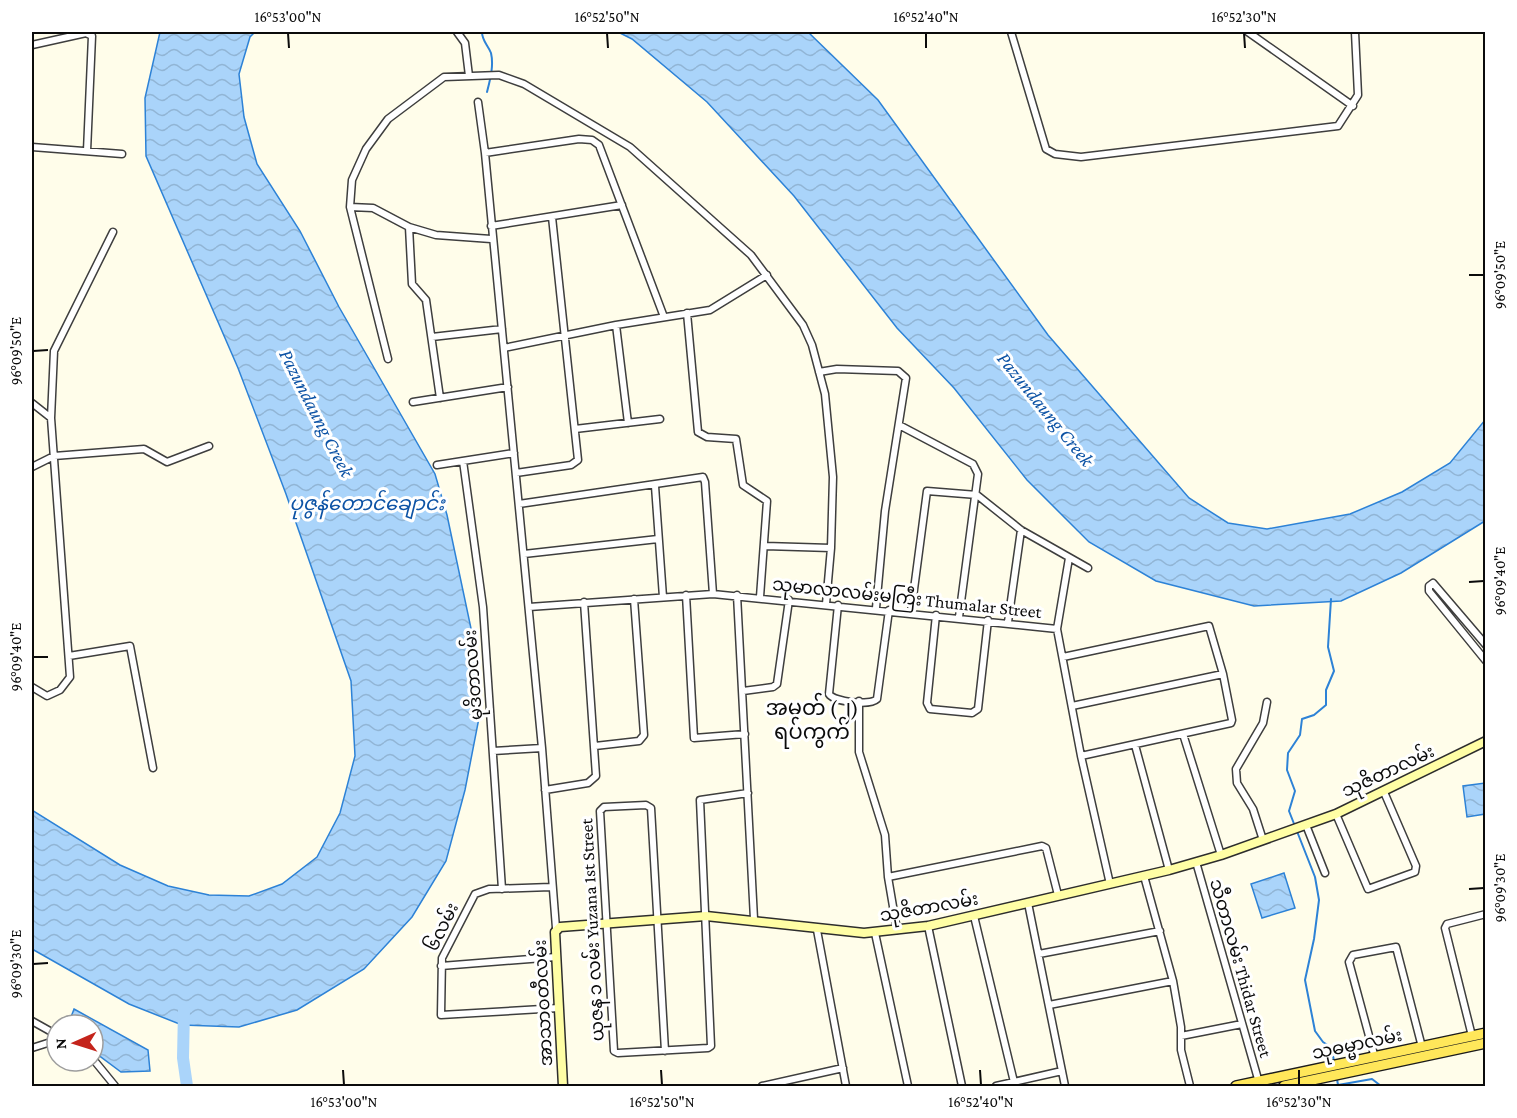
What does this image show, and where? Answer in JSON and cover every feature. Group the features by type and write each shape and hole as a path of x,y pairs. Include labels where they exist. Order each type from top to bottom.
{"main road":[{"name":"သုဇိတာလမ်း","path":"565,925 706,916 754,919 817,930 875,933 928,926 1169,870 1221,855 1336,814 1485,741"},
{"name":"အာသာဝတီလမ်း","path":"563,1086 556,928 565,925"},
{"name":"သုဓမ္မာလမ်း","path":"1236,1086 1259,1084 1485,1033"},
{"name":"သုဓမ္မာလမ်း","path":"1284,1086 1485,1043"}],"street":[{"path":"457,32 465,43 469,76"},
{"path":"1011,32 1046,149 1062,155 1089,156 1338,126 1358,95 1355,32"},
{"path":"1248,32 1353,106"},
{"path":"32,45 86,33 92,36 87,151"},
{"path":"388,358 350,207 352,180 366,149 388,119 444,77 495,75 524,84 630,147 751,255 803,325 812,345 825,394 833,477 831,548 826,604"},
{"path":"478,102 485,153 524,554 556,928"},
{"path":"485,153 579,139 592,140 599,145 664,317"},
{"path":"32,147 122,154"},
{"path":"491,226 622,205"},
{"path":"350,207 373,208 409,227 436,235 492,239"},
{"path":"516,473 576,464 575,429 552,217"},
{"path":"409,227 412,284 426,300 441,398"},
{"path":"32,687 47,696 60,690 70,677 51,418 54,351 112,232"},
{"path":"504,348 616,325 716,308 767,275"},
{"path":"687,313 698,432 707,437 736,439 743,485 767,501 760,597"},
{"path":"616,325 628,423"},
{"path":"432,337 502,329"},
{"path":"819,372 837,369 903,374 906,378 885,511 876,608"},
{"path":"413,402 508,387"},
{"path":"32,403 51,418"},
{"path":"575,429 660,419"},
{"path":"899,425 973,464 978,474 959,617"},
{"path":"32,467 54,456 144,449 167,462 209,446"},
{"path":"436,465 514,453"},
{"name":"မုဒိတာလမ်း","path":"463,461 483,607 502,889"},
{"path":"519,504 655,486 703,477 713,594"},
{"path":"655,486 663,597"},
{"path":"911,612 927,491 977,495 1021,530 1088,568"},
{"path":"1008,622 1021,530"},
{"path":"524,554 658,539"},
{"path":"765,546 831,548"},
{"path":"1057,628 1069,558"},
{"path":"1485,645 1433,582 1429,586 1429,591 1485,660"},
{"name":"သုမာလာလမ်းမကြီး Thumalar Street","path":"529,607 713,594 876,608 1057,628 1081,756 1110,884"},
{"path":"686,595 694,738 745,734"},
{"path":"737,595 754,919"},
{"path":"595,746 639,741 644,735 634,599"},
{"path":"743,691 772,687 777,684 789,600"},
{"path":"545,790 594,779 595,746 584,602"},
{"path":"838,605 830,698 859,701 875,702 877,699 889,610"},
{"path":"936,615 927,707 972,713 978,709 988,620"},
{"path":"1063,657 1209,626 1223,674 1231,723 1081,756"},
{"path":"69,656 130,645 153,768"},
{"path":"1072,706 1223,674"},
{"path":"859,701 858,746 885,835 888,877 897,930"},
{"path":"1263,840 1253,809 1237,783 1236,769 1263,723 1268,702"},
{"path":"1183,735 1221,855"},
{"path":"1135,745 1169,870"},
{"path":"493,751 542,748"},
{"path":"1336,814 1368,889 1417,870 1384,792"},
{"path":"656,919 665,1051 711,1046 700,800 748,794"},
{"name":"ယုဇန ၁ လမ်း Yuzana 1st Street","path":"656,919 651,808 646,805 601,808 614,1051 618,1053 665,1051"},
{"path":"1305,826 1325,873"},
{"path":"888,877 1042,846 1046,848 1058,895"},
{"name":"သီတာလမ်း Thidar Street","path":"1196,862 1259,1084"},
{"path":"1144,876 1173,981 1181,1036 1180,1050 1190,1086"},
{"name":"၆လမ်း","path":"551,887 502,889 476,894 442,958 441,1015 559,1008"},
{"path":"1028,903 1065,1086"},
{"path":"1472,1036 1445,928 1448,924 1485,914"},
{"path":"974,916 1014,1082"},
{"path":"928,926 962,1086"},
{"path":"817,930 846,1086"},
{"path":"1039,954 1160,931"},
{"path":"875,933 908,1086"},
{"path":"1375,1058 1350,957 1396,947 1422,1047"},
{"path":"441,966 556,957"},
{"path":"1049,1005 1173,981"},
{"path":"1181,1036 1242,1024"},
{"path":"762,1086 843,1068"},
{"path":"996,1086 1062,1071"},
{"path":"104,1073 115,1086"}],"water":[{"name":"ပုဇွန်တောင်ချောင်း","path":"160,32 255,32 250,37 239,74 244,117 257,164 300,231 339,307 435,474 447,515 476,652 479,718 465,790 446,861 412,917 364,969 297,1010 239,1027 182,1025 129,1004 32,949 32,810 120,865 168,886 209,895 249,896 282,884 317,857 340,813 355,756 351,681 286,494 238,368 146,156 145,98"},
{"name":"Pazundaung Creek","path":"618,32 808,32 878,100 1048,335 1189,498 1228,523 1267,529 1350,514 1402,492 1450,463 1485,420 1485,521 1401,573 1341,601 1254,606 1156,581 1089,542 1027,480 954,388 897,328 794,196 707,102 632,39"},
{"path":"1485,783 1485,814 1467,817 1463,786"},
{"path":"1284,873 1295,908 1262,918 1251,884"},
{"path":"105,1026 148,1050 150,1071 121,1072 105,1060"}],"waterway":[{"path":"482,32 492,58 487,92"},
{"path":"1331,599 1328,647 1334,671 1326,690 1326,705 1314,715 1302,719 1300,735 1288,753 1287,770 1295,791 1289,811 1315,877 1319,900 1305,980 1315,1031 1323,1042 1332,1048 1334,1062"},
{"path":"184,1010 183,1058 187,1086"},
{"path":"1337,1079 1338,1085 1372,1079 1381,1086"}],"district":[{"name":"အမှတ် (၂) ရပ်ကွက်","path":"812,720"}]}
